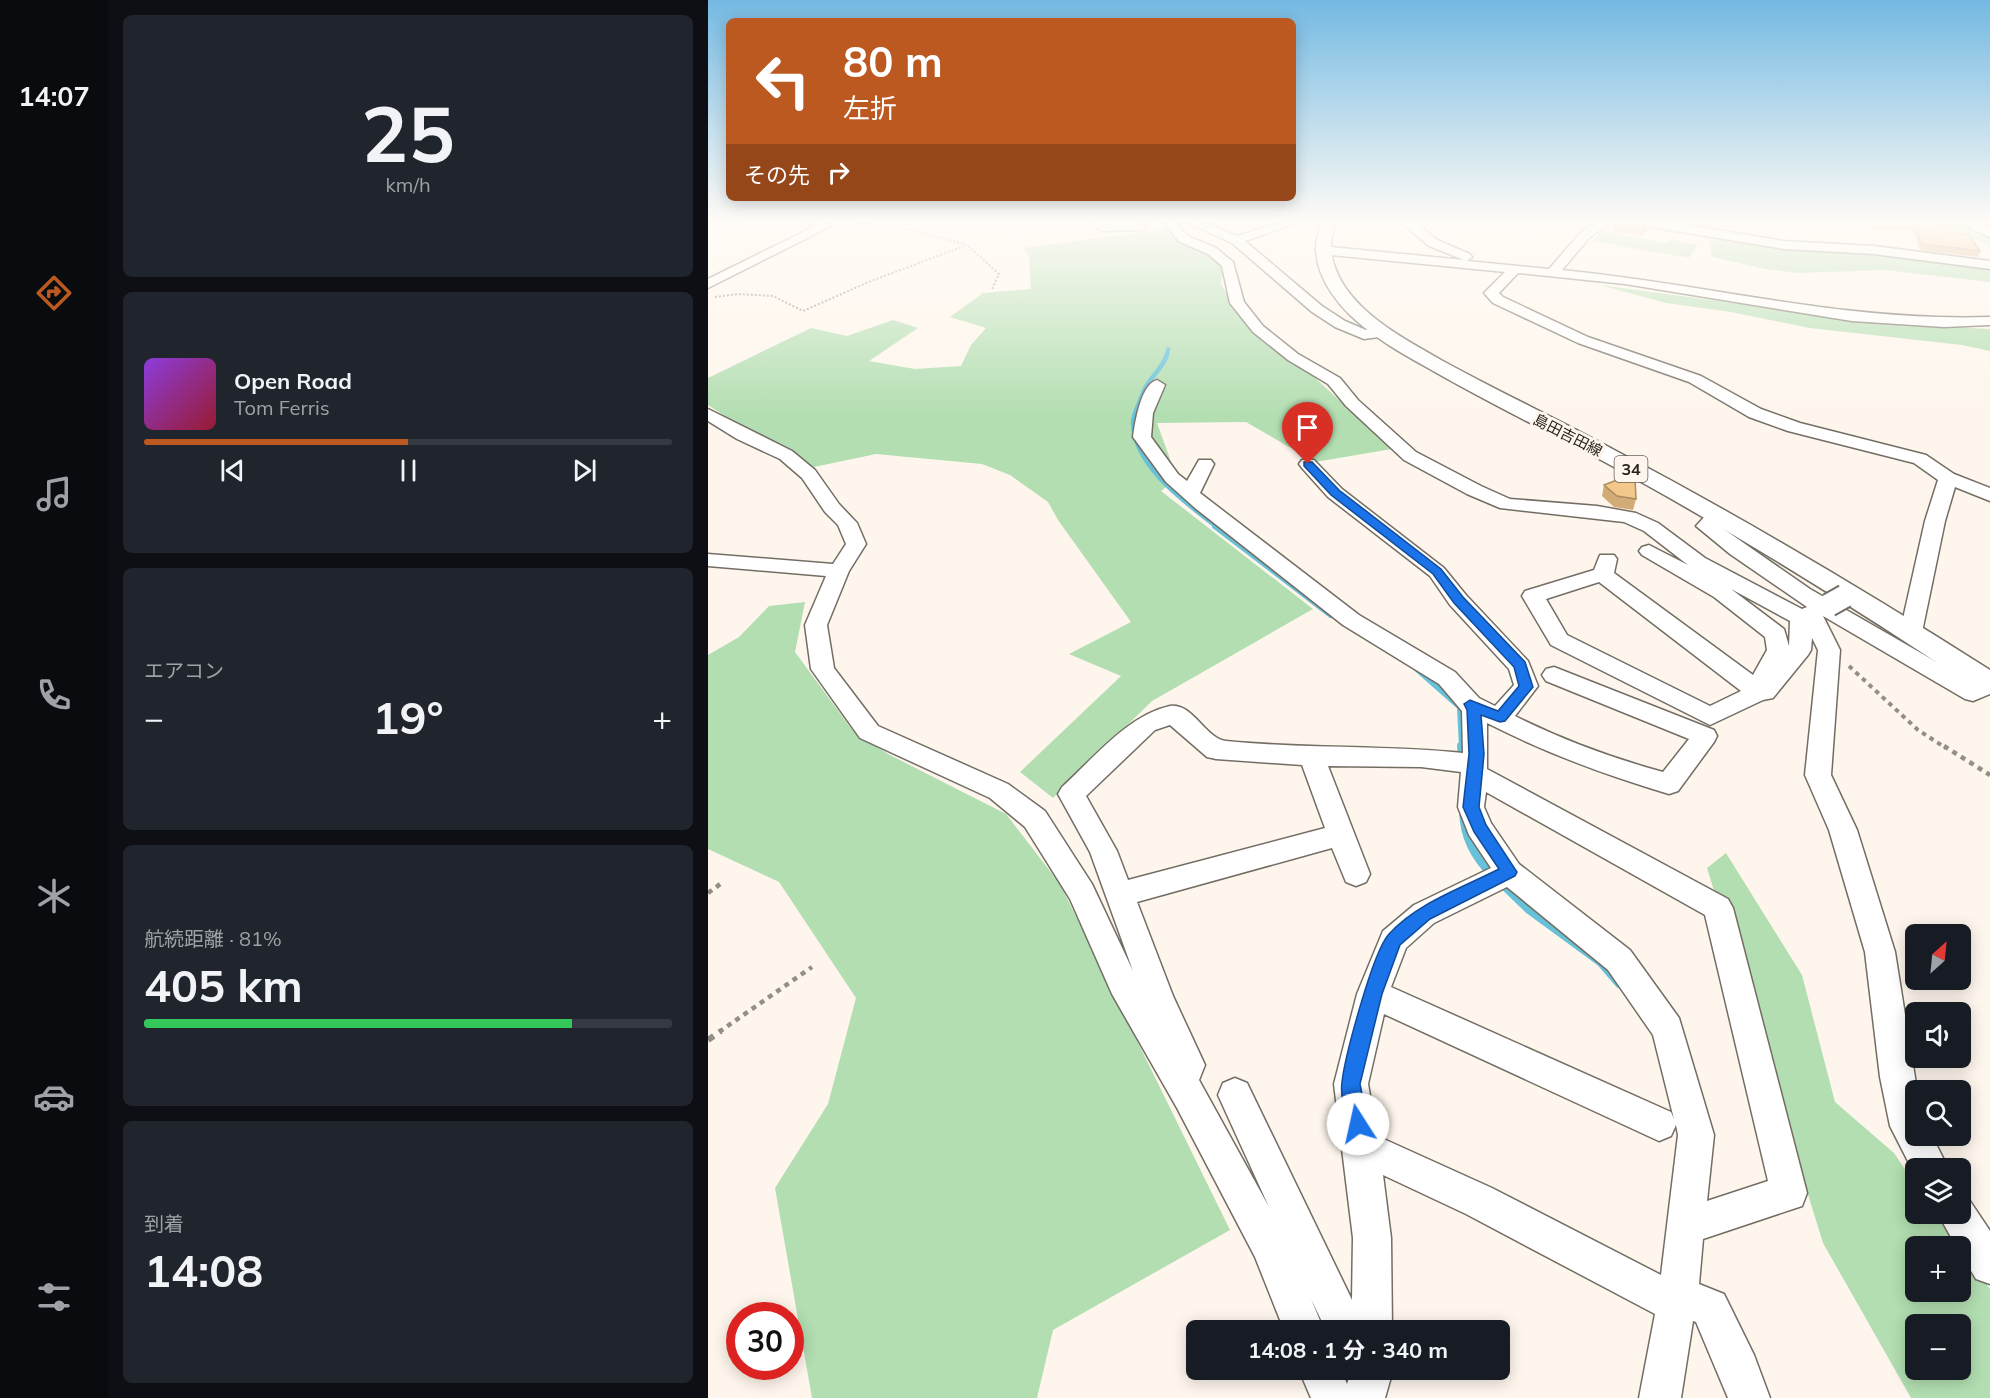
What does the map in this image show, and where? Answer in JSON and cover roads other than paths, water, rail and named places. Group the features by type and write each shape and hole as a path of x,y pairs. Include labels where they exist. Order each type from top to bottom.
{"main road":[{"name":"島田吉田線","path":"1336,287 1354,310 1381,333 1715,516 1826,606 1911,632 1990,684"}],"street":[{"path":"1233,287 1237,303 1258,329 1293,357 1334,381 1352,403 1410,456 1507,504 1629,517 1651,527 1698,562 1826,606"},
{"path":"1291,287 1317,309 1340,324 1364,335 1381,333"},
{"path":"1497,287 1491,293 1498,300 1523,313 1583,340 1695,379 1755,413 1794,427 1920,459 1948,478 1990,495"},
{"path":"1679,287 1815,313 1870,320 1921,324 1990,321"},
{"path":"1157,385 1145,412 1142,437 1172,478 1351,620 1447,678 1470,704 1474,710 1467,766 1471,807 1500,877 1618,960 1668,1029 1696,1135 1676,1300 1660,1398"},
{"path":"708,414 743,435 786,455 809,474 832,508 847,523 856,544 839,571 816,625 823,669 869,732 999,791 1035,819 1082,892 1124,984 1181,1082 1269,1245 1300,1320"},
{"path":"1190,494 1205,464"},
{"path":"1308,464 1335,493 1437,572 1458,600 1520,666 1526,687 1500,717"},
{"path":"1911,632 1935,521 1948,478"},
{"path":"1715,516 1706,526 1736,550 1826,606 1973,693 1990,684"},
{"path":"1649,551 1722,592 1776,634 1778,650 1763,678 1765,690"},
{"path":"708,560 839,571"},
{"path":"1605,567 1751,686 1765,690 1710,716 1559,640 1533,596 1605,567"},
{"path":"1826,606 1829,650 1818,775 1843,830 1880,952 1898,1077 1908,1126 1925,1158"},
{"path":"1470,704 1500,717 1540,740 1607,766 1669,784 1705,736 1765,690 1800,650 1826,606"},
{"path":"1554,675 1705,736"},
{"path":"1181,1082 1188,1065 1158,997 1103,851 1071,794 1146,724 1173,714 1216,750 1311,756 1421,758 1467,766 1718,908 1789,1193 1686,1226"},
{"path":"1311,756 1356,874"},
{"path":"1118,895 1341,835"},
{"path":"1372,1320 1372,1238 1351,1084 1373,994 1394,940 1424,914 1500,877"},
{"path":"1373,994 1659,1124"},
{"path":"1234,1095 1341,1320"},
{"path":"1361,1147 1479,1201 1636,1282 1676,1300 1710,1308 1739,1370 1749,1398"},
{"path":"1963,1224 1990,1265"},
{"path":"1324,1380 1332,1398"}],"waterway":[{"path":"1167,356 1168,349"},
{"path":"1167,354 1163,364 1145,388 1135,412 1133,423 1136,439 1142,454 1164,482 1217,527"},
{"path":"1215,526 1331,615"},
{"path":"1417,669 1460,707 1462,748"},
{"path":"1461,746 1462,761"},
{"path":"1463,811 1465,830 1471,846 1492,875"},
{"path":"1500,882 1529,910 1600,962 1619,984"}]}
